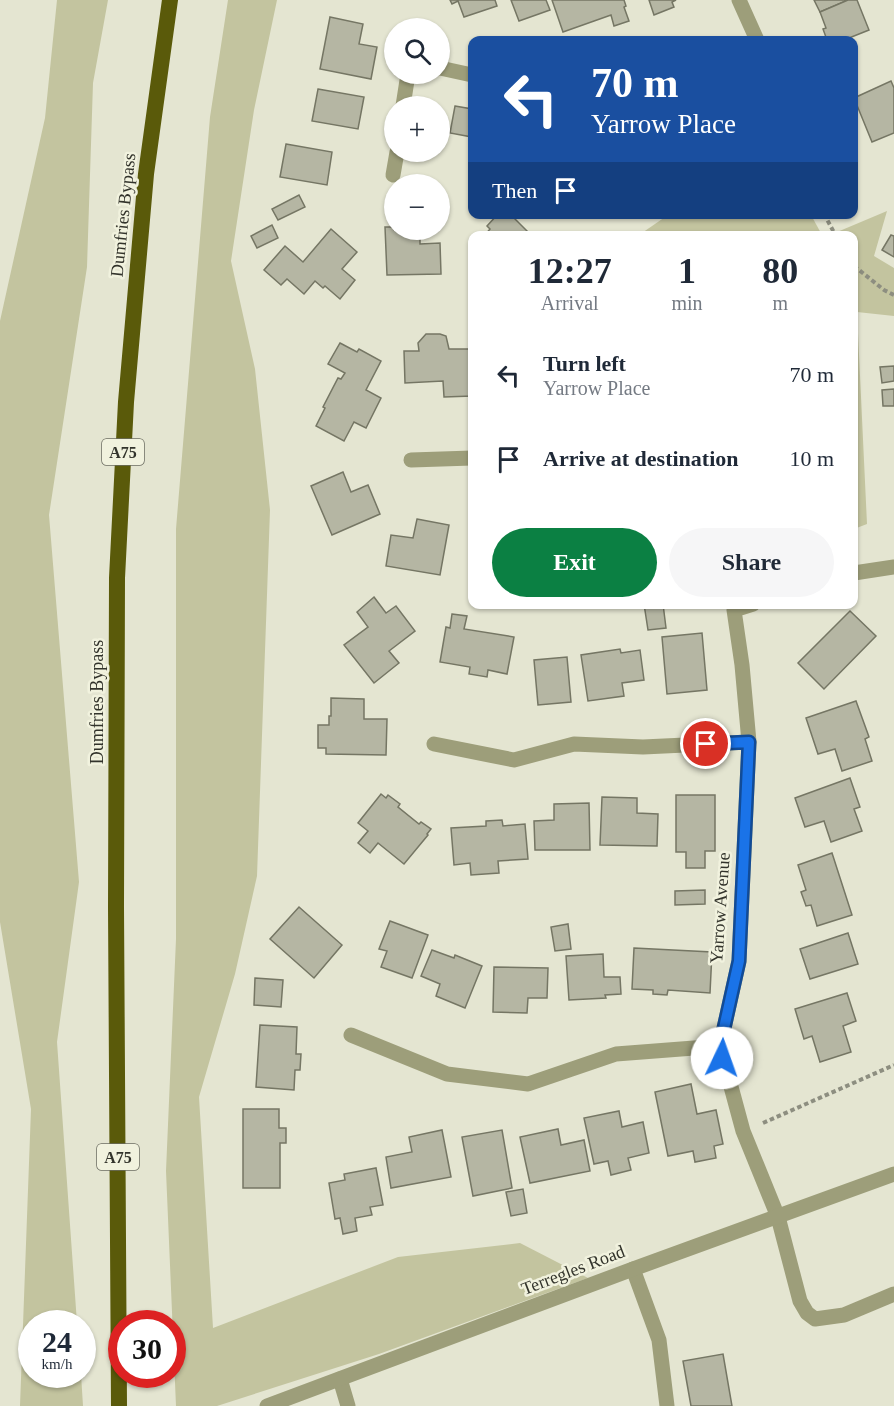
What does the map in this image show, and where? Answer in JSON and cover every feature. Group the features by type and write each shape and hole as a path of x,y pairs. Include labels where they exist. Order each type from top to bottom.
{"highway":[{"name":"Dumfries Bypass","path":"119,1406 117,578 126,402 145,185 170,0"}],"street":[{"path":"740,0 755,36"},
{"path":"450,71 468,74"},
{"path":"411,460 468,458"},
{"path":"858,572 894,567"},
{"name":"Yarrow Avenue","path":"732,609 742,665 749,742 739,961 720,1046 743,1131 778,1217 800,1301 807,1312 815,1319 844,1315 894,1294"},
{"path":"434,744 514,760 574,744 643,747 749,742"},
{"path":"351,1035 447,1074 528,1084 616,1054 720,1046"},
{"name":"Terregles Road","path":"272,1404 894,1174"},
{"path":"633,1269 659,1340 667,1406"},
{"path":"340,1379 348,1406"}],"path":[{"path":"858,271 894,295"},
{"path":"743,1131 894,1065"}],"green space":[{"path":"57,0 108,0 93,83 87,267 49,515 79,882 57,1042 76,1310 24,1310 31,1109 0,922 0,321 45,118"},
{"path":"228,0 277,0 254,110 231,261 255,369 270,510 257,876 235,974 199,1097 213,1328 398,1257 520,1243 588,1278 379,1354 217,1406 176,1406 175,1388 186,1388 186,1310 172,1310 166,1171 176,939 176,529 210,117"},
{"path":"887,211 874,256 894,268 894,316 858,312 858,231 840,231"},
{"path":"662,219 813,219 820,231 645,231"},
{"path":"858,333 867,524 858,527"},
{"path":"21,1388 82,1388 83,1406 20,1406"}],"building":[{"path":"450,0 495,0 497,6 464,17 458,1 452,4"},
{"path":"511,0 546,0 550,10 519,21"},
{"path":"552,0 624,0 629,21 614,26 611,15 563,32"},
{"path":"649,0 676,0 672,2 674,7 654,15"},
{"path":"814,0 848,0 820,12"},
{"path":"848,0 857,0 869,30 854,36 826,36 823,29 826,28 820,12"},
{"path":"330,17 363,24 359,44 377,47 371,79 320,69"},
{"path":"891,81 894,88 894,133 872,142 858,108 858,96"},
{"path":"318,89 364,97 358,129 312,121"},
{"path":"455,106 468,108 468,136 450,133"},
{"path":"286,144 332,152 327,185 280,177"},
{"path":"299,195 305,207 278,220 272,209"},
{"path":"493,219 515,219 527,231 488,231 490,229 487,226"},
{"path":"272,225 278,238 257,248 251,236"},
{"path":"331,229 357,252 342,269 355,280 340,299 315,281 304,294 287,279 281,285 264,270 285,246 303,262"},
{"path":"891,235 894,236 894,257 882,250"},
{"path":"386,240 420,240 420,244 440,243 441,274 387,275"},
{"path":"426,334 440,334 446,336 449,349 468,349 468,396 444,397 443,381 405,383 404,351 419,351 418,343"},
{"path":"340,343 357,352 359,349 381,361 366,390 381,398 366,428 354,422 344,441 316,426 338,378 341,379 345,373 328,364"},
{"path":"894,366 894,381 882,383 880,367"},
{"path":"894,389 894,406 883,406 882,390"},
{"path":"343,472 351,492 368,485 380,514 332,535 311,486"},
{"path":"417,519 449,525 440,575 386,566 391,535 413,538"},
{"path":"374,597 386,613 396,606 415,631 389,651 399,663 374,683 344,645 368,627 357,612"},
{"path":"645,609 664,609 666,628 648,630"},
{"path":"850,611 876,636 824,689 798,663"},
{"path":"452,614 467,616 464,629 514,637 507,674 488,670 487,677 469,674 470,667 440,662 446,627 450,628"},
{"path":"702,633 707,690 667,694 662,637"},
{"path":"620,649 621,653 640,650 644,680 622,683 624,696 588,701 581,655"},
{"path":"567,657 571,702 538,705 534,660"},
{"path":"331,698 364,699 364,719 387,719 386,755 326,754 326,748 318,748 318,725 329,725"},
{"path":"856,701 869,737 865,739 872,761 842,771 835,749 818,754 806,718"},
{"path":"850,778 860,807 854,809 862,831 831,842 824,821 805,827 795,798"},
{"path":"381,794 386,798 388,795 400,804 398,807 419,824 421,822 431,829 404,864 378,843 370,853 358,843 368,831 358,823"},
{"path":"676,795 715,795 715,851 705,851 705,868 686,868 686,852 676,852"},
{"path":"602,797 637,798 637,813 658,814 657,846 600,845"},
{"path":"589,803 590,850 535,850 534,821 554,820 554,804"},
{"path":"502,820 503,826 525,824 528,859 498,861 499,873 471,875 470,863 454,865 451,828 486,826 486,821"},
{"path":"832,853 852,915 817,926 811,905 806,906 801,892 806,890 798,865"},
{"path":"705,890 705,904 675,905 675,891"},
{"path":"299,907 342,945 314,978 270,939"},
{"path":"390,921 428,935 412,978 381,967 387,951 379,949"},
{"path":"568,924 571,949 555,951 551,927"},
{"path":"848,933 858,964 810,979 800,949"},
{"path":"634,948 712,952 710,993 668,990 667,995 653,994 653,990 632,989"},
{"path":"432,950 454,958 455,955 482,966 465,1008 436,996 440,984 421,976"},
{"path":"603,954 604,977 620,977 621,994 605,995 606,998 569,1000 566,956"},
{"path":"494,967 548,968 547,998 528,998 527,1013 493,1012"},
{"path":"255,978 283,980 281,1007 254,1005"},
{"path":"847,993 856,1021 843,1026 851,1052 820,1062 812,1036 804,1039 795,1009"},
{"path":"260,1025 297,1027 296,1054 301,1054 300,1070 295,1070 294,1090 256,1087"},
{"path":"691,1084 697,1114 716,1110 723,1144 714,1146 716,1158 695,1162 693,1151 668,1156 655,1092"},
{"path":"243,1109 279,1109 279,1128 286,1128 286,1143 280,1143 280,1188 243,1188"},
{"path":"619,1111 622,1127 643,1122 649,1153 628,1158 631,1170 611,1175 608,1161 594,1164 584,1118"},
{"path":"558,1129 561,1145 584,1140 590,1171 530,1183 520,1137"},
{"path":"442,1130 451,1177 391,1188 386,1157 412,1152 409,1137"},
{"path":"502,1130 512,1188 473,1196 462,1137"},
{"path":"376,1168 383,1205 370,1207 372,1215 355,1218 357,1231 343,1234 340,1218 335,1219 329,1183 345,1180 344,1174"},
{"path":"523,1189 527,1213 511,1216 506,1192"},
{"path":"723,1354 732,1406 691,1406 683,1361"}],"route":[{"path":"706,744 749,742 739,961 720,1046 722,1058"}]}
